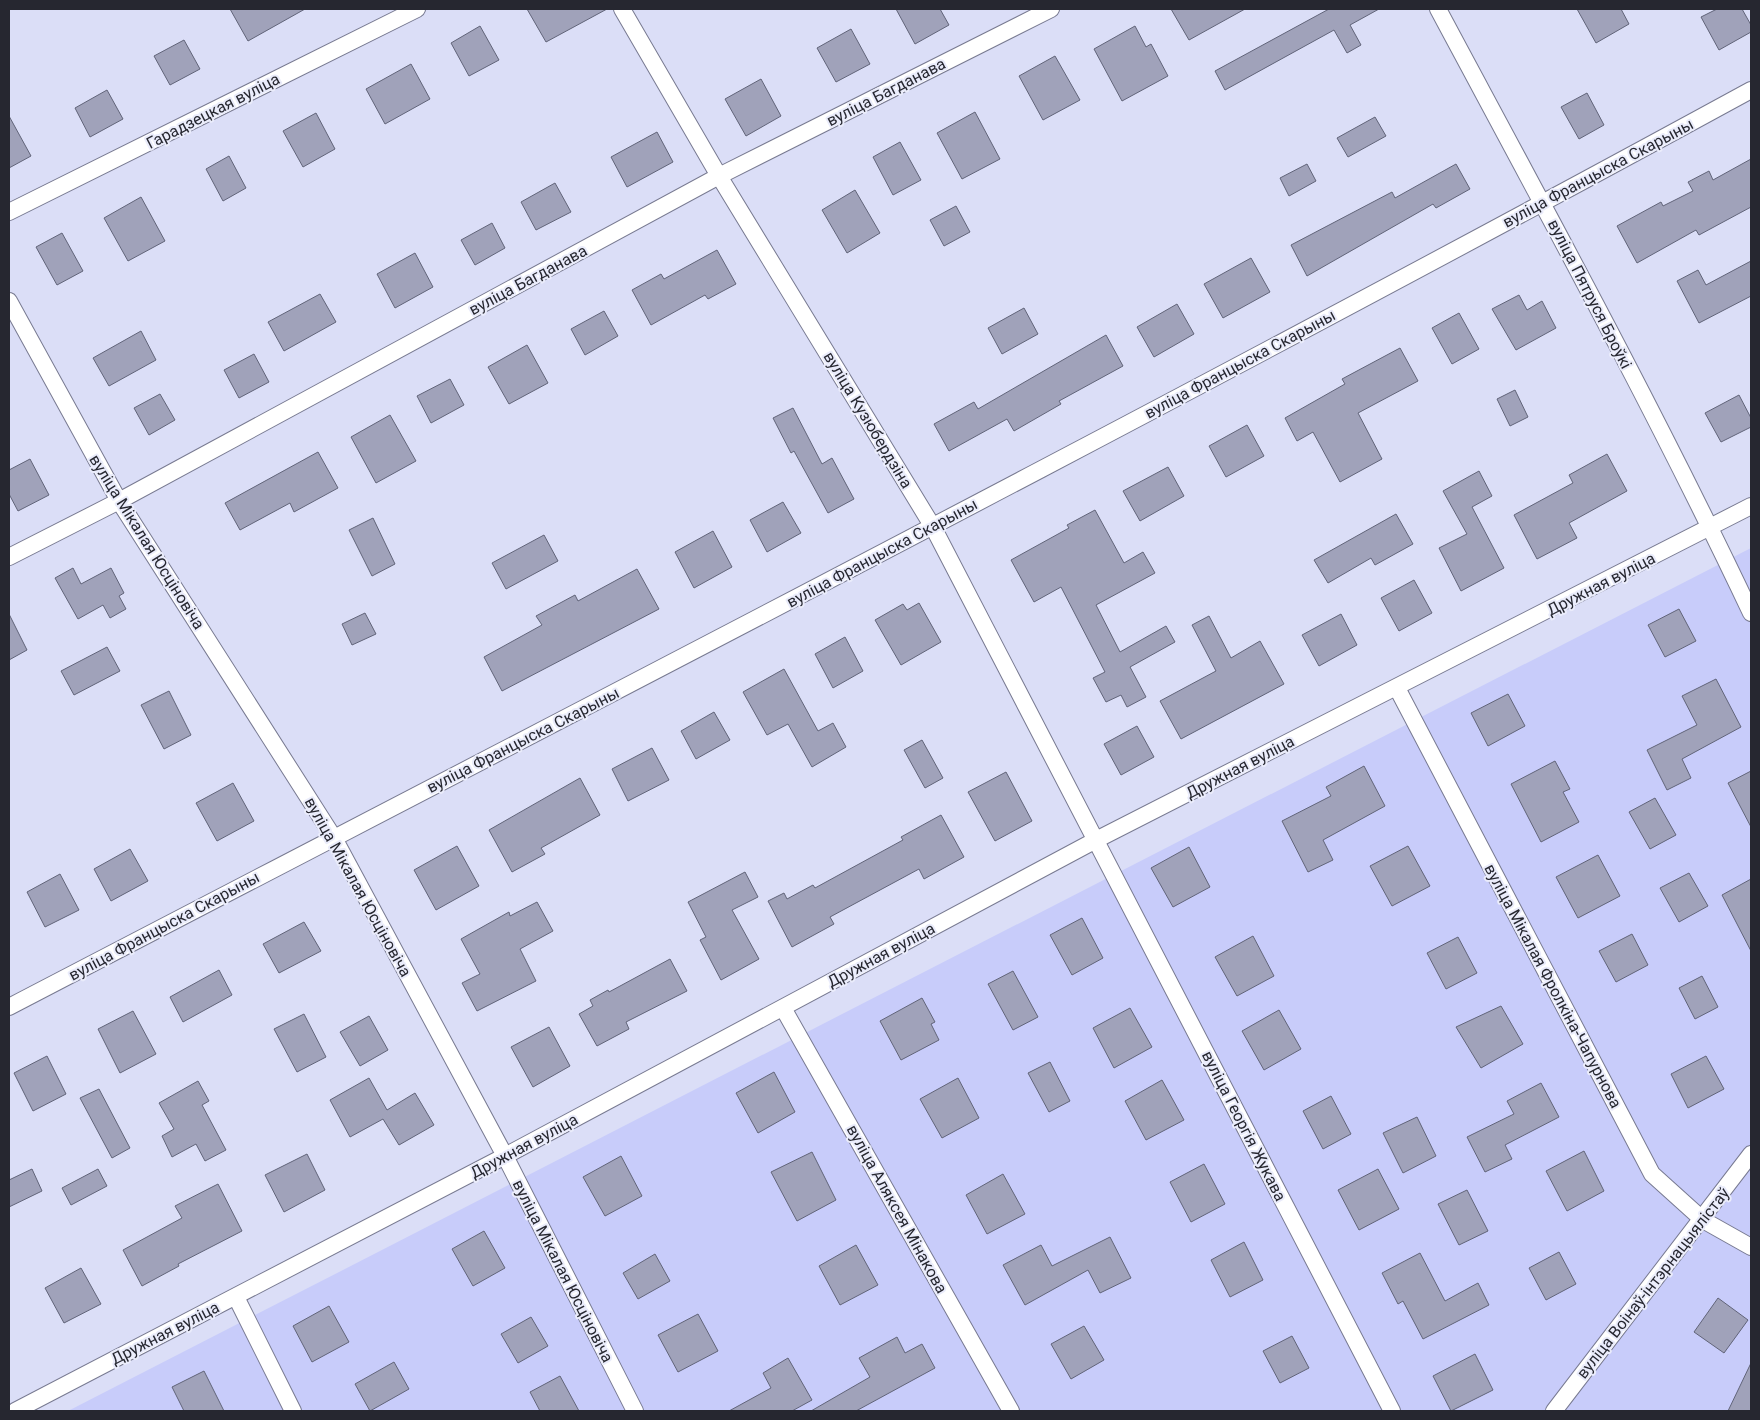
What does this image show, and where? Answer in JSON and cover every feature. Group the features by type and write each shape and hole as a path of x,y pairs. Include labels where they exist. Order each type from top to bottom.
{"street":[{"name":"Гарадзецкая вуліца","path":"9,212 416,9"},
{"name":"вуліца Кузюбердзіна","path":"622,9 719,176 933,527 1096,840"},
{"name":"вуліца Багданава","path":"9,557 120,501 719,176 1050,9"},
{"name":"вуліца Пятруся Броўкі","path":"1438,9 1543,204 1711,528 1751,613"},
{"name":"вуліца Францыска Скарыны","path":"9,1007 933,527 1543,204 1751,90"},
{"name":"вуліца Мікалая Юсціновіча","path":"9,301 120,501 334,838 504,1156 635,1411"},
{"name":"Дружная вуліца","path":"15,1411 504,1156 1096,840 1751,506"},
{"name":"вуліца Мікалая Фролкіна-Чапурнова","path":"1397,688 1652,1174 1702,1220 1751,1247"},
{"name":"вуліца Георгія Жукава","path":"1096,840 1392,1411"},
{"name":"вуліца Аляксея Мінакова","path":"783,1008 1011,1411"},
{"name":"вуліца Воінаў-інтэрнацыялістаў","path":"1554,1411 1751,1154"},
{"path":"236,1297 293,1411"}],"shaded area":[{"path":"1751,548 1751,1411 68,1411"}],"building":[{"path":"230,9 305,9 248,41"},
{"path":"527,9 607,9 546,42"},
{"path":"896,9 940,9 949,25 915,44"},
{"path":"1171,9 1245,9 1189,40"},
{"path":"1329,9 1379,9 1350,25 1361,45 1347,53 1334,30 1225,90 1215,71"},
{"path":"1577,9 1621,9 1629,24 1596,43"},
{"path":"1717,9 1742,9 1751,25 1751,32 1719,50 1701,17"},
{"path":"480,26 499,60 469,76 451,43"},
{"path":"1135,26 1146,47 1151,44 1168,76 1122,101 1094,49"},
{"path":"851,29 870,64 836,82 817,48"},
{"path":"184,40 200,69 170,85 154,56"},
{"path":"1055,56 1080,100 1043,120 1019,76"},
{"path":"411,64 430,99 385,124 366,89"},
{"path":"761,79 781,116 746,136 725,99"},
{"path":"107,90 123,119 90,137 75,108"},
{"path":"1587,93 1604,125 1579,139 1561,107"},
{"path":"975,112 1000,159 962,179 937,133"},
{"path":"316,113 335,149 303,167 283,131"},
{"path":"9,116 31,156 9,168"},
{"path":"1375,117 1386,136 1348,157 1337,138"},
{"path":"657,132 673,162 627,187 611,157"},
{"path":"900,142 921,180 893,195 873,157"},
{"path":"229,156 246,188 223,201 206,169"},
{"path":"1751,159 1751,207 1699,235 1696,230 1637,263 1617,226 1661,202 1663,206 1693,191 1688,182 1709,171 1713,180"},
{"path":"1307,164 1316,181 1289,196 1280,178"},
{"path":"1456,164 1470,189 1436,208 1433,204 1307,276 1291,245 1392,192 1395,198"},
{"path":"555,183 571,212 536,230 521,202"},
{"path":"855,190 880,233 847,253 822,210"},
{"path":"141,197 165,241 128,261 104,218"},
{"path":"956,206 970,232 944,246 930,220"},
{"path":"492,223 505,248 475,265 461,240"},
{"path":"62,233 83,271 57,285 36,247"},
{"path":"717,250 736,284 708,299 705,295 651,325 632,290 661,274 664,279"},
{"path":"415,253 433,287 395,308 377,274"},
{"path":"1251,258 1270,292 1223,318 1204,284"},
{"path":"1751,261 1751,296 1699,323 1677,281 1698,270 1706,285"},
{"path":"320,294 336,322 284,351 268,322"},
{"path":"1519,295 1527,310 1542,301 1556,328 1516,350 1492,309"},
{"path":"1177,304 1194,334 1154,357 1137,327"},
{"path":"1024,308 1038,334 1002,354 988,328"},
{"path":"604,311 618,336 585,355 571,329"},
{"path":"1459,313 1479,349 1452,364 1432,328"},
{"path":"141,331 156,360 109,386 93,358"},
{"path":"1106,335 1123,366 1059,401 1061,404 1014,431 1007,419 949,451 934,424 974,402 978,409"},
{"path":"527,345 548,383 509,404 488,367"},
{"path":"1400,348 1418,381 1358,413 1382,459 1340,482 1313,432 1297,441 1285,418 1345,384 1342,379"},
{"path":"254,354 269,382 239,398 224,370"},
{"path":"450,379 464,405 431,423 417,396"},
{"path":"1515,390 1528,417 1510,426 1497,399"},
{"path":"160,394 175,420 149,435 134,408"},
{"path":"1739,395 1751,418 1751,427 1721,442 1705,413"},
{"path":"793,408 822,464 832,458 854,499 828,513 794,451 791,453 773,418"},
{"path":"390,415 416,461 376,483 351,437"},
{"path":"1247,425 1264,456 1226,477 1209,446"},
{"path":"318,452 338,488 294,512 290,503 240,530 225,503"},
{"path":"1607,454 1627,491 1569,523 1577,538 1537,559 1514,515 1573,483 1569,475"},
{"path":"30,459 49,495 18,511 9,494 9,470"},
{"path":"1168,467 1184,496 1140,521 1123,491"},
{"path":"1479,471 1492,496 1472,507 1504,568 1461,591 1439,548 1467,534 1443,491"},
{"path":"783,502 801,533 767,552 750,520"},
{"path":"1095,510 1124,563 1143,552 1155,573 1096,605 1120,652 1166,626 1175,642 1130,667 1146,697 1127,707 1121,695 1106,702 1093,678 1105,672 1061,587 1034,602 1011,560 1069,528 1067,525"},
{"path":"1396,514 1413,544 1375,565 1371,558 1328,583 1314,560"},
{"path":"373,518 395,564 372,576 349,530"},
{"path":"713,531 732,567 694,588 675,552"},
{"path":"544,535 558,561 506,589 492,563"},
{"path":"73,568 81,584 111,568 124,593 119,596 126,609 110,618 103,605 78,619 55,578"},
{"path":"637,569 659,609 502,691 484,657 542,625 536,616 575,595 578,601"},
{"path":"1414,580 1432,613 1399,631 1381,598"},
{"path":"919,603 941,642 901,665 875,620 903,604 907,610"},
{"path":"1679,609 1696,641 1665,657 1648,625"},
{"path":"365,613 376,634 352,645 342,624"},
{"path":"9,614 27,650 9,660"},
{"path":"1341,614 1357,645 1319,666 1302,635"},
{"path":"1209,616 1231,658 1260,641 1284,684 1181,739 1160,701 1216,671 1192,625"},
{"path":"845,637 863,671 833,688 815,654"},
{"path":"107,647 120,671 74,695 61,671"},
{"path":"784,669 818,731 833,723 846,747 812,767 788,724 767,735 743,692"},
{"path":"1716,679 1741,727 1682,759 1691,778 1667,790 1647,750 1697,725 1682,696"},
{"path":"169,691 191,735 164,749 141,705"},
{"path":"1508,694 1525,726 1488,746 1471,713"},
{"path":"714,712 730,740 696,759 681,731"},
{"path":"1137,726 1154,757 1121,775 1104,744"},
{"path":"922,740 943,778 925,788 904,750"},
{"path":"652,748 669,780 628,801 612,769"},
{"path":"1555,761 1570,789 1563,792 1579,822 1541,842 1511,784"},
{"path":"1364,766 1385,806 1323,840 1333,860 1308,872 1282,821 1331,796 1326,787"},
{"path":"1751,771 1751,827 1728,783"},
{"path":"1006,772 1032,821 995,841 968,792"},
{"path":"580,778 600,815 541,848 545,854 512,872 489,830"},
{"path":"233,783 254,821 217,841 196,803"},
{"path":"1655,798 1676,835 1650,849 1629,812"},
{"path":"941,815 964,857 924,879 919,869 830,917 834,924 792,947 768,901 784,893 787,899 813,885 815,888 903,840 901,837"},
{"path":"457,846 479,886 436,910 414,870"},
{"path":"1408,846 1430,886 1392,906 1370,866"},
{"path":"1189,847 1210,887 1173,907 1151,868"},
{"path":"130,849 148,881 111,901 94,869"},
{"path":"1598,855 1620,896 1578,918 1556,877"},
{"path":"745,872 758,897 732,910 759,959 721,980 700,940 706,937 688,902"},
{"path":"1689,873 1708,906 1679,922 1660,888"},
{"path":"60,874 79,910 45,927 27,892"},
{"path":"1751,879 1751,951 1722,895"},
{"path":"537,902 553,931 520,949 536,981 477,1011 462,983 480,974 461,939 509,912 510,916"},
{"path":"1082,918 1103,958 1072,975 1050,935"},
{"path":"304,922 321,951 279,973 263,944"},
{"path":"1632,934 1648,965 1616,982 1599,951"},
{"path":"1253,936 1274,976 1237,996 1215,957"},
{"path":"1458,937 1477,973 1446,989 1427,953"},
{"path":"670,959 687,991 626,1022 629,1029 597,1046 579,1014 593,1006 590,1000 608,990 609,992"},
{"path":"219,970 232,995 183,1022 170,997"},
{"path":"1013,971 1038,1017 1013,1030 988,984"},
{"path":"1702,976 1718,1007 1695,1019 1679,988"},
{"path":"922,998 935,1022 931,1024 939,1040 901,1060 880,1021"},
{"path":"1501,1006 1523,1044 1481,1068 1456,1027"},
{"path":"1130,1008 1152,1047 1114,1068 1093,1028"},
{"path":"1279,1010 1301,1049 1264,1070 1242,1031"},
{"path":"133,1011 156,1054 120,1073 98,1029"},
{"path":"304,1014 326,1057 297,1072 274,1029"},
{"path":"369,1016 388,1050 360,1066 340,1032"},
{"path":"549,1027 570,1066 533,1087 511,1047"},
{"path":"47,1056 66,1094 33,1111 14,1073"},
{"path":"1706,1056 1724,1089 1688,1108 1671,1074"},
{"path":"1050,1062 1070,1101 1049,1112 1028,1073"},
{"path":"774,1072 795,1112 758,1133 736,1093"},
{"path":"369,1078 387,1110 415,1093 434,1125 399,1145 383,1119 350,1137 330,1100"},
{"path":"958,1078 979,1118 942,1138 920,1099"},
{"path":"1162,1080 1184,1120 1146,1140 1125,1101"},
{"path":"198,1081 209,1101 202,1105 226,1150 205,1161 196,1144 172,1157 162,1136 174,1129 159,1103"},
{"path":"1541,1083 1559,1117 1505,1145 1512,1159 1485,1172 1467,1137 1514,1114 1507,1101"},
{"path":"99,1089 130,1148 112,1158 80,1098"},
{"path":"1331,1096 1351,1134 1323,1149 1303,1111"},
{"path":"1417,1117 1436,1156 1403,1173 1383,1133"},
{"path":"1584,1151 1604,1191 1567,1211 1546,1171"},
{"path":"812,1152 836,1200 797,1221 771,1172"},
{"path":"307,1154 325,1190 284,1212 265,1175"},
{"path":"621,1156 642,1196 605,1216 583,1177"},
{"path":"1204,1164 1225,1204 1191,1222 1170,1182"},
{"path":"32,1169 42,1191 9,1207 9,1180"},
{"path":"98,1169 107,1186 71,1205 62,1188"},
{"path":"1378,1169 1399,1209 1359,1230 1338,1190"},
{"path":"1003,1174 1025,1214 987,1234 966,1195"},
{"path":"218,1184 242,1231 178,1264 179,1266 142,1286 123,1250 182,1218 175,1206"},
{"path":"1467,1190 1488,1231 1459,1245 1438,1204"},
{"path":"484,1231 505,1268 473,1286 452,1249"},
{"path":"1110,1237 1131,1278 1100,1293 1088,1270 1025,1305 1003,1265 1041,1245 1052,1266"},
{"path":"1244,1242 1263,1280 1230,1297 1211,1260"},
{"path":"856,1245 878,1285 840,1305 819,1266"},
{"path":"1559,1252 1576,1284 1546,1300 1529,1268"},
{"path":"1420,1253 1445,1301 1478,1283 1489,1305 1423,1339 1403,1301 1398,1304 1382,1273"},
{"path":"655,1254 670,1281 638,1299 623,1273"},
{"path":"81,1268 101,1304 64,1323 45,1288"},
{"path":"1718,1298 1748,1320 1724,1353 1694,1332"},
{"path":"329,1306 349,1342 312,1362 293,1326"},
{"path":"698,1314 718,1351 678,1372 658,1335"},
{"path":"531,1317 548,1346 518,1363 501,1334"},
{"path":"1084,1326 1104,1360 1071,1379 1051,1344"},
{"path":"1292,1336 1309,1368 1280,1383 1263,1351"},
{"path":"897,1337 905,1353 922,1344 935,1368 856,1411 811,1411 870,1377 859,1358"},
{"path":"1475,1354 1493,1390 1451,1411 1433,1376"},
{"path":"788,1358 812,1400 792,1411 729,1411 771,1388 763,1373"},
{"path":"394,1362 409,1389 370,1411 355,1384"},
{"path":"1751,1363 1751,1411 1728,1411"},
{"path":"204,1371 224,1411 184,1411 172,1387"},
{"path":"560,1376 579,1411 540,1411 530,1392"}]}
